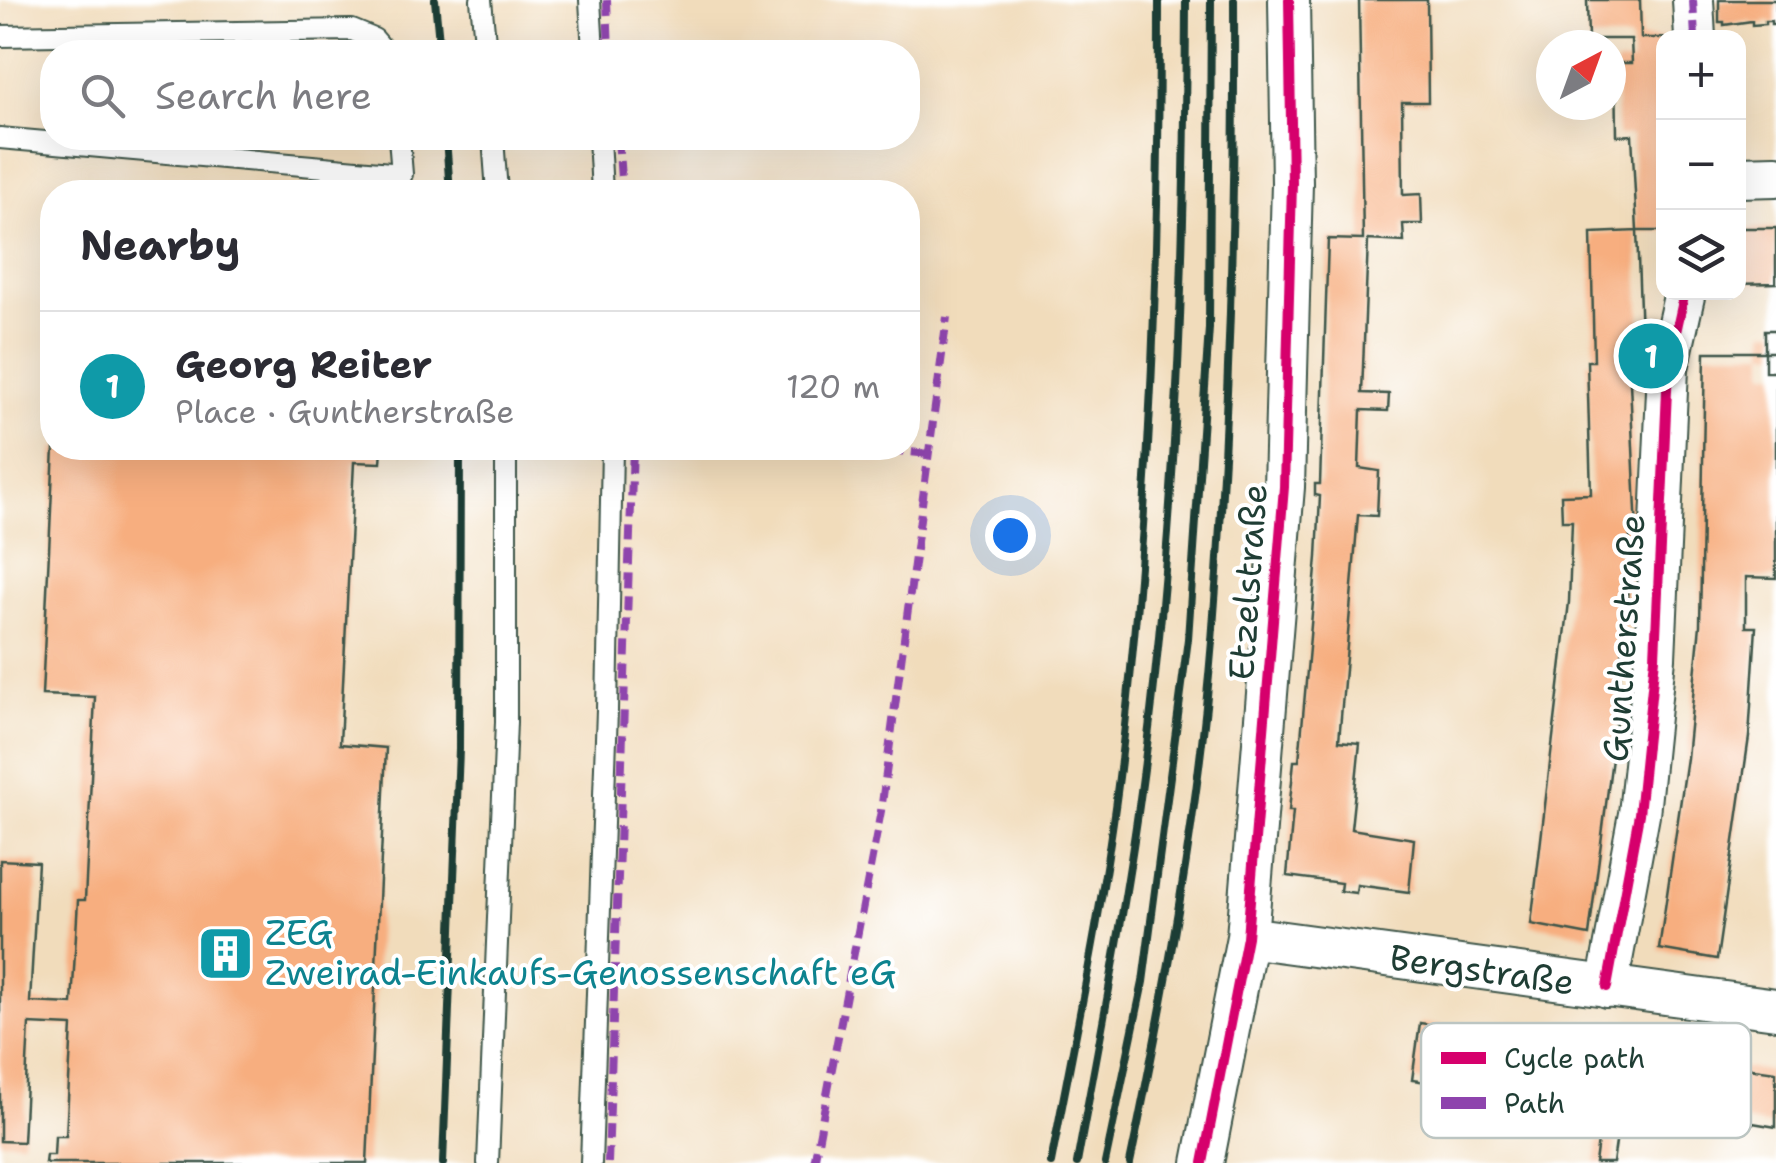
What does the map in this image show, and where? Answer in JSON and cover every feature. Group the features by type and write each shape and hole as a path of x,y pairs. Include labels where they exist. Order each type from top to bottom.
{"street":[{"name":"Etzelstraße","path":"1203,1163 1248,938 1284,487 1292,183 1289,0"},
{"path":"1693,0 1695,30"},
{"path":"1746,177 1776,176"},
{"name":"Guntherstraße","path":"1607,987 1640,814 1655,658 1668,368 1682,300"},
{"name":"Bergstraße","path":"1248,938 1776,1010"}],"lane":[{"path":"481,0 485,40"},
{"path":"590,0 592,40"},
{"path":"0,36 352,30 375,40"},
{"path":"0,138 40,142"},
{"path":"134,150 402,174 400,150"},
{"path":"494,150 496,180"},
{"path":"600,150 601,180"},
{"path":"488,1163 506,722 506,460"},
{"path":"590,1163 612,460"}],"building":[{"path":"1359,0 1427,0 1428,102 1402,102 1403,195 1421,194 1422,224 1403,224 1404,242 1368,240 1362,393 1389,394 1388,411 1361,410 1359,468 1379,471 1377,516 1358,515 1339,741 1360,743 1351,829 1414,839 1409,892 1357,885 1356,893 1340,891 1341,883 1287,876 1293,811 1289,811 1294,761 1299,761 1317,557 1320,496 1315,495 1315,484 1320,484 1328,239 1363,240"},
{"path":"1587,0 1640,0 1641,38 1656,38 1656,231 1637,231 1632,135 1617,136 1617,120 1626,120 1626,63 1632,63 1631,39 1626,39 1626,30 1588,30"},
{"path":"1719,0 1776,0 1776,24 1765,21 1752,25 1752,21 1724,25 1719,22"},
{"path":"1746,228 1776,228 1776,283 1746,284"},
{"path":"1637,231 1642,361 1629,361 1637,533 1630,533 1614,743 1589,935 1531,924 1569,602 1572,521 1562,521 1561,495 1591,494 1587,361 1594,361 1591,233"},
{"path":"1765,330 1776,330 1776,352 1765,352"},
{"path":"1705,352 1765,352 1765,372 1776,372 1776,578 1746,577 1746,627 1756,627 1749,737 1717,959 1659,949 1687,758 1700,625"},
{"name":"ZEG Zweirad-Einkaufs-Genossenschaft eG","path":"53,460 381,460 354,462 340,744 386,748 367,1163 45,1163 46,1155 54,1155 55,1136 66,1136 72,1026 29,1024 23,1142 0,1141 0,860 38,862 30,1002 72,1004 78,900 85,900 95,697 42,695"},
{"path":"1420,1023 1421,1081 1412,1080"},
{"path":"1751,1068 1776,1072 1776,1127 1751,1123"},
{"path":"1598,1138 1617,1138 1613,1163 1595,1163"}],"railway":[{"path":"435,0 439,40"},
{"path":"1051,1163 1106,868 1131,673 1151,385 1159,0"},
{"path":"1077,1163 1135,832 1164,589 1181,295 1186,0"},
{"path":"1105,1163 1143,982 1188,639 1209,328 1211,0"},
{"path":"1130,1163 1179,904 1212,641 1230,321 1234,0"},
{"path":"447,150 449,180"},
{"path":"443,1163 459,749 460,460"}],"marked path":[{"path":"607,0 609,40"},
{"path":"1693,0 1695,30"},
{"path":"619,150 621,180"},
{"path":"814,1163 881,811 947,317"},
{"path":"920,453 930,454"},
{"path":"608,1163 633,460"}],"cycle path":[{"path":"1203,1163 1247,937 1284,487 1292,183 1289,0"},
{"path":"1607,987 1639,814 1655,658 1668,368 1683,300"}],"place":[{"name":"Georg Reiter","path":"1651,356"},
{"name":"ZEG Zweirad-Einkaufs-Genossenschaft eG","path":"226,953"}]}
